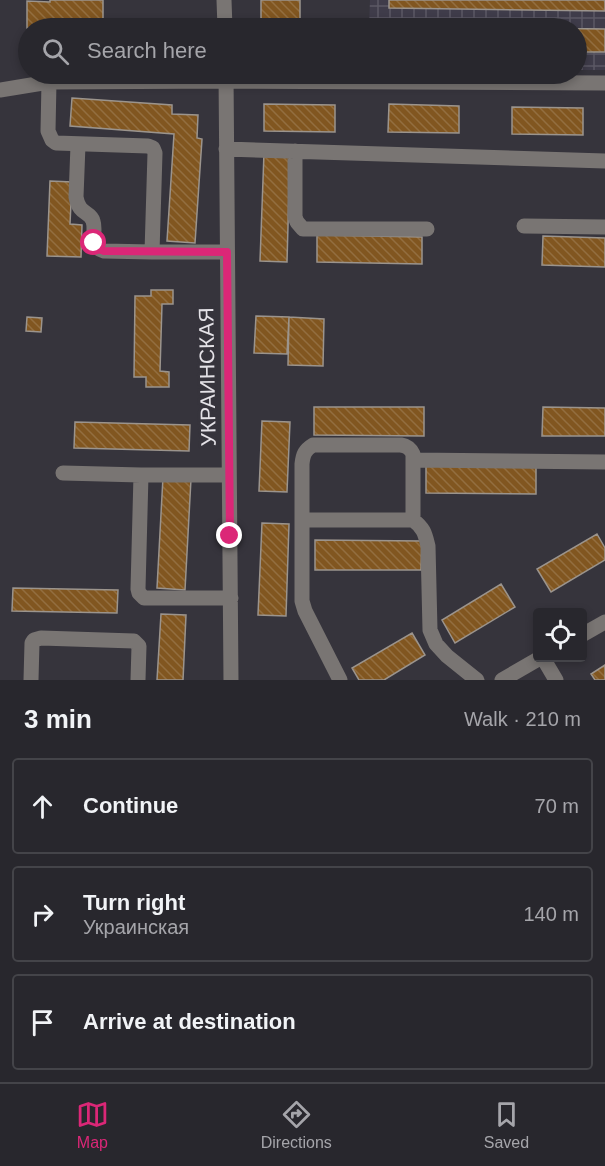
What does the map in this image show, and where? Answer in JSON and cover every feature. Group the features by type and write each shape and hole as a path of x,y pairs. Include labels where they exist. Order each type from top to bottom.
{"street":[{"path":"224,0 225,18"},
{"path":"587,82 605,82"},
{"path":"0,90 37,84"},
{"path":"49,84 49,135 56,143 153,148 155,153 152,252"},
{"name":"УКРАИНСКАЯ","path":"226,84 231,680"},
{"path":"78,145 77,203 93,220 93,240 97,248 104,251 227,252"},
{"path":"226,149 605,160"},
{"path":"295,151 295,217 303,229 427,230"},
{"path":"524,226 605,227"},
{"path":"340,680 302,601 302,456 306,449 313,445 402,445 410,449 413,460 413,520"},
{"path":"413,460 605,462"},
{"path":"63,473 229,475"},
{"path":"141,475 139,593 144,598 231,598"},
{"path":"302,520 413,520 421,526 428,546 430,630 436,644 447,656 477,680"},
{"path":"587,632 605,622"},
{"path":"31,680 32,643 41,638 134,641 139,646 138,680"},
{"path":"502,680 533,662"},
{"path":"544,662 556,680"}],"shaded area":[{"path":"370,0 605,0 605,70 587,70 587,18 369,18"}],"building":[{"path":"50,0 103,0 103,18 27,18 27,1 50,2"},
{"path":"261,0 300,0 300,18 261,18"},
{"path":"389,0 605,0 605,11 389,8"},
{"path":"587,29 605,29 605,52 587,52"},
{"path":"72,98 172,105 172,114 198,115 197,138 202,139 195,243 167,241 174,134 70,126"},
{"path":"264,104 335,105 335,132 264,131"},
{"path":"389,104 459,106 459,133 388,132"},
{"path":"512,107 583,108 583,135 512,134"},
{"path":"264,153 290,154 287,262 260,261"},
{"path":"50,181 72,182 70,224 82,225 81,257 47,256"},
{"path":"317,235 422,237 422,264 317,262"},
{"path":"543,236 605,238 605,267 542,265"},
{"path":"151,290 173,290 173,304 162,304 160,371 169,372 169,387 146,387 146,377 134,377 135,296 151,296"},
{"path":"256,316 289,317 287,354 254,353"},
{"path":"27,317 42,318 41,332 26,331"},
{"path":"289,317 324,319 323,366 288,365"},
{"path":"314,407 424,407 424,436 314,435"},
{"path":"543,407 605,408 605,436 542,436"},
{"path":"262,421 290,422 287,492 259,491"},
{"path":"75,422 190,425 189,451 74,448"},
{"path":"426,466 536,467 536,494 426,493"},
{"path":"163,477 191,479 185,590 157,588"},
{"path":"262,523 289,524 286,616 258,615"},
{"path":"597,534 605,548 605,560 551,592 537,569"},
{"path":"315,540 422,541 421,570 315,570"},
{"path":"501,584 515,607 455,643 442,620"},
{"path":"13,588 118,590 117,613 12,611"},
{"path":"161,614 186,615 183,680 157,680"},
{"path":"412,633 425,655 384,680 359,680 352,668"},
{"path":"605,665 605,680 595,680 591,674"}],"route":[{"path":"94,243 97,248 104,251 227,252 230,536"}]}
